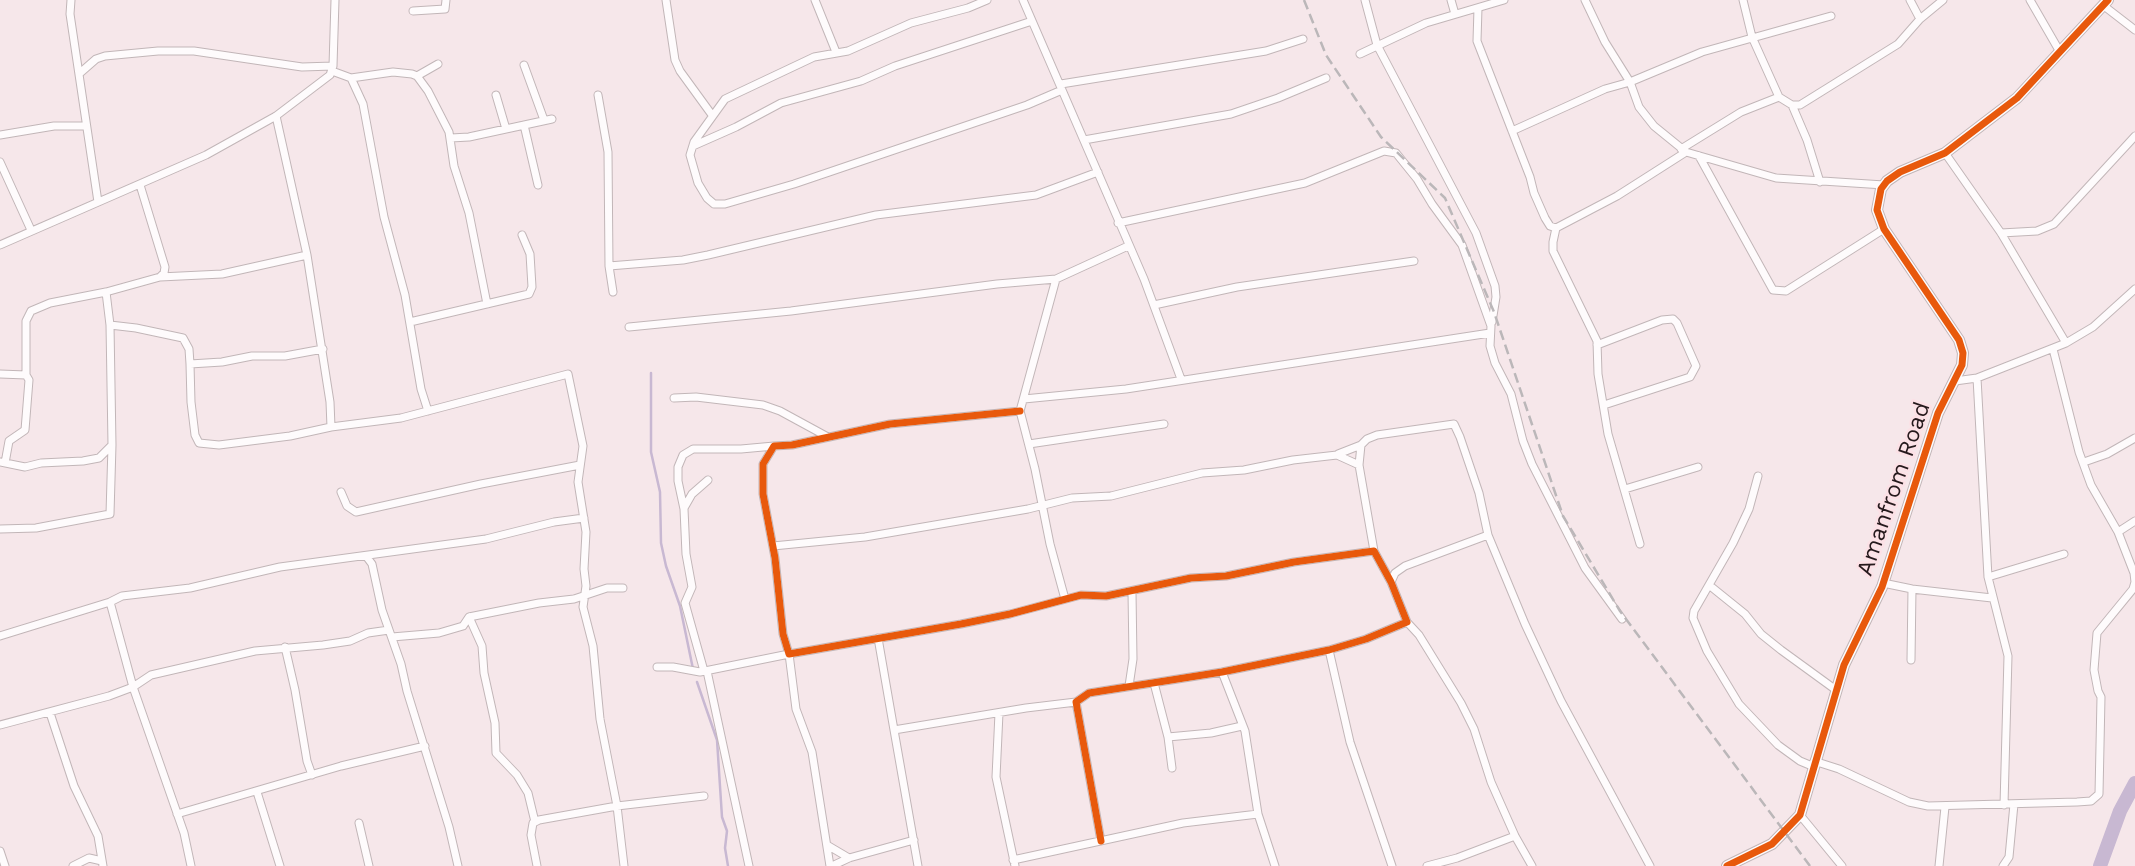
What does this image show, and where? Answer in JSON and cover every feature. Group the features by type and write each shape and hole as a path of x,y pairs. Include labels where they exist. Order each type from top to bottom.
{"street":[{"path":"71,0 70,14 98,202"},
{"path":"0,244 206,155 276,116 327,78 332,68 335,0"},
{"path":"413,11 445,9 446,0"},
{"path":"666,0 680,71 712,115"},
{"path":"816,0 836,52"},
{"path":"987,0 975,6 911,23 848,51 814,57 725,99 712,115 690,155 698,183 707,198 714,204 725,204 794,184 1027,105 1061,87 1136,70 1266,51 1303,39"},
{"path":"1023,0 1098,172 1181,379"},
{"path":"1366,0 1377,45 1476,233 1495,286 1490,346 1495,363 1511,394 1532,464 1585,568 1622,618"},
{"path":"1451,0 1455,14"},
{"path":"1360,54 1426,23 1504,0"},
{"path":"1585,0 1605,42 1630,82 1639,107 1654,126 1683,150 1776,178 1820,182 1884,185 1900,172 1945,153 2017,98 2106,3 2135,30"},
{"path":"1743,0 1752,37 1779,97 1792,105 1810,101 1898,44 1920,19 1943,0"},
{"path":"1910,0 1920,19"},
{"path":"2030,0 2060,52"},
{"path":"1478,8 1477,41 1534,193 1550,226 1556,228 1616,196 1731,117 1779,97"},
{"path":"1512,131 1605,89 1630,82 1702,52 1831,16"},
{"path":"693,146 781,103 861,81 895,66 1032,21"},
{"path":"80,73 96,59 105,56 158,51 194,51 302,67 332,68 351,78 393,72 417,76 438,64"},
{"path":"451,138 469,137 548,120 524,65"},
{"path":"417,76 439,110 451,138 454,166 470,213 487,304"},
{"path":"351,78 363,104 384,217 411,322 421,388 428,411"},
{"path":"1084,139 1231,114 1326,78"},
{"path":"496,95 506,129"},
{"path":"598,95 608,152 609,266 613,292"},
{"path":"1792,105 1807,139 1820,182"},
{"path":"276,116 307,255 323,349 331,427"},
{"path":"524,125 538,185"},
{"path":"0,135 54,126 86,126"},
{"path":"2001,233 2037,231 2054,224 2135,136"},
{"path":"1118,223 1306,183 1390,150 1396,153 1417,179 1462,245 1491,330"},
{"path":"1945,153 2001,233 2066,343"},
{"path":"1699,155 1773,290 1786,291 1884,229"},
{"path":"0,162 31,230"},
{"path":"609,266 683,260 876,215 1036,195 1098,172"},
{"path":"140,185 165,267 160,277"},
{"name":"Amanfrom Road","path":"1800,815 1813,763 1851,645 1883,583 1936,419 1963,359 1959,341 1884,229 1877,203 1884,185"},
{"path":"1556,228 1553,251 1597,345 1598,374 1618,473 1640,544"},
{"path":"411,322 529,294 530,254 522,235"},
{"path":"629,327 791,311 1056,279 1128,246"},
{"path":"112,445 99,458 83,461 41,463 25,467 2,463 9,440 25,430 29,388 29,377 26,375 26,321 31,311 50,303 106,292 160,277 222,274 307,255"},
{"path":"1153,305 1226,289 1414,261"},
{"path":"1056,279 1020,411 1065,599"},
{"path":"1955,381 1977,378 2066,343 2093,327 2135,290"},
{"path":"0,529 36,528 110,514 110,325 106,292"},
{"path":"1597,345 1662,320 1673,319 1696,366 1690,377 1604,405"},
{"path":"110,325 183,338 189,349 192,413 199,443 219,445 401,418 568,374 583,446 578,482 584,519 583,607 593,646 600,719 617,806 624,866"},
{"path":"1024,398 1104,392 1491,330"},
{"path":"190,364 222,362 252,356 285,356 323,349"},
{"path":"1758,476 1749,509 1694,611 1693,618 1706,652 1739,704 1777,745 1800,761 1839,769 1909,802 1945,807 2091,801 2099,794 2101,697 2094,670 2097,633 2133,589 2135,582 2118,532 2091,485 2079,452 2053,349"},
{"path":"0,374 26,375"},
{"path":"1977,378 1988,577 2008,656 2004,805"},
{"path":"674,398 695,397 763,405 780,411 826,436"},
{"path":"749,866 706,671 685,603 692,587 684,509 678,481 678,467 683,455 701,447 741,449 792,445 826,436 926,419 1020,411"},
{"path":"1030,444 1164,424"},
{"path":"773,546 865,537 1043,506 1072,498 1111,496 1202,473 1244,470 1337,455 1377,435 1454,424 1461,437 1479,493 1488,535 1561,701 1650,866"},
{"path":"2084,462 2107,454 2135,438"},
{"path":"1361,445 1359,465 1374,551 1391,582 1407,622 1419,635 1474,729 1492,782 1515,836 1532,866"},
{"path":"774,446 763,464 762,480 796,709 813,752 831,866 849,858 914,840"},
{"path":"1337,455 1359,465"},
{"path":"341,492 347,506 356,512 580,465"},
{"path":"1625,489 1698,467"},
{"path":"684,509 692,494 708,480"},
{"path":"0,636 122,596 190,588 280,567 486,539 554,522 584,519"},
{"path":"2118,532 2135,521"},
{"path":"1385,573 1395,573 1415,562 1488,535"},
{"path":"657,667 706,671 998,617 1081,595 1106,596 1191,578 1226,576 1294,562 1374,551"},
{"path":"1988,577 2064,554"},
{"path":"366,556 372,564 382,610 425,746 458,866"},
{"path":"1391,582 1395,573"},
{"path":"1883,583 1992,598"},
{"path":"1709,585 1745,614 1761,634 1812,675 1836,690"},
{"path":"468,617 585,596 607,588 623,588"},
{"path":"1911,660 1912,589"},
{"path":"1129,686 1133,659 1132,592"},
{"path":"110,602 191,866"},
{"path":"0,725 134,687 151,675 255,651 323,645 350,640 368,633 439,633 463,626 468,617"},
{"path":"468,617 482,646 484,673 495,723 496,753 517,775 528,793 536,822"},
{"path":"894,730 1076,702 1089,693 1222,672 1329,650 1366,639 1407,622"},
{"path":"878,638 918,866"},
{"path":"285,647 312,775"},
{"path":"1329,650 1349,741 1392,866"},
{"path":"1222,672 1242,726 1258,814 1275,866"},
{"path":"1154,683 1168,737 1172,768"},
{"path":"1076,702 1101,841"},
{"path":"50,713 74,786 99,836 103,864"},
{"path":"999,713 996,777 1014,863 1183,823 1258,814"},
{"path":"1168,737 1211,733 1242,726"},
{"path":"177,814 425,746"},
{"path":"257,792 280,866"},
{"path":"537,866 531,835 536,822 617,806 704,796"},
{"path":"2003,866 2009,857 2014,804"},
{"path":"1939,866 1945,807"},
{"path":"1728,866 1772,844 1800,815 1842,866"},
{"path":"359,823 369,866"},
{"path":"1427,866 1457,858 1515,836"},
{"path":"827,845 849,858"},
{"path":"0,851 5,866"},
{"path":"74,866 89,858 103,864"}],"waterway":[{"path":"651,373 651,452 660,492 661,543 680,606 693,669"},
{"path":"697,682 717,740 728,866"},
{"path":"2100,866 2120,811 2135,783"}],"railway":[{"path":"1304,0 1326,55 1381,137 1445,198 1494,312 1563,516 1620,611 1810,866"}],"cycle path":[{"path":"1727,866 1772,844 1800,815 1844,665 1882,587 1938,413 1962,365 1963,353 1959,340 1884,229 1877,210 1881,189 1900,172 1945,153 2017,98 2108,0"},
{"path":"1020,411 890,424 792,445 774,446 763,464 763,494 775,558 783,634 789,654 961,624 1081,595 1106,596 1191,578 1226,576 1294,562 1374,551 1391,582 1407,622 1366,639 1329,650 1222,672 1089,693 1076,702 1101,841"}]}
